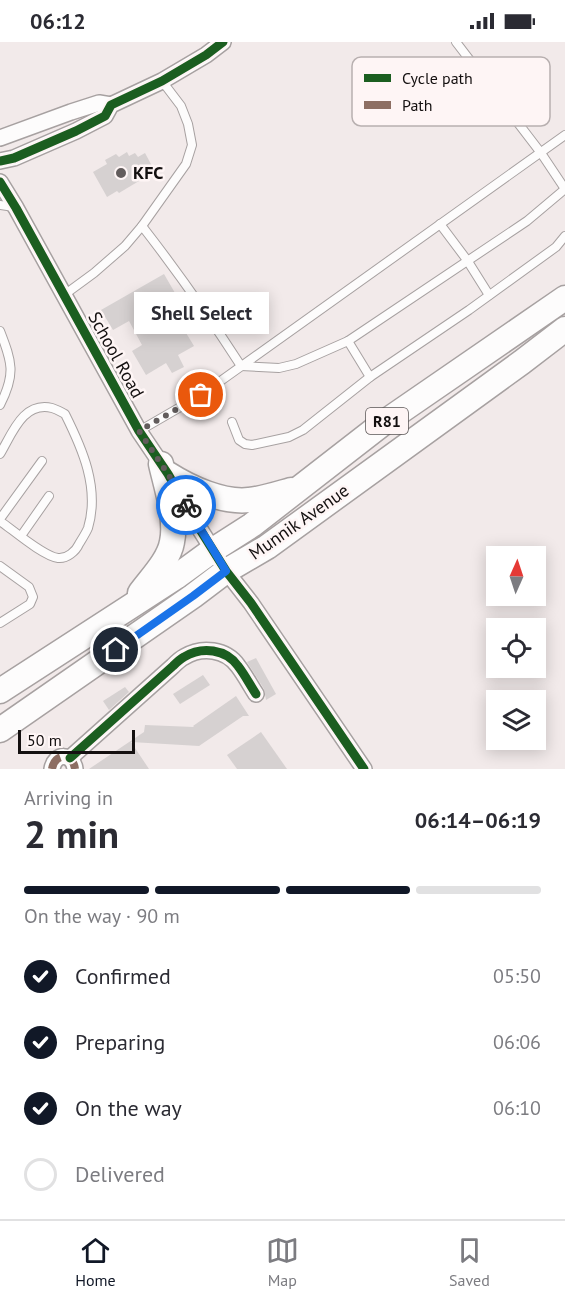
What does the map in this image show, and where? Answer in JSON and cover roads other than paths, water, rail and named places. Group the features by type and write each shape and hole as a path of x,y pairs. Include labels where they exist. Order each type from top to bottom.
{"main road":[{"name":"Munnik Avenue","path":"0,691 252,525 382,424 565,298"},
{"name":"Munnik Avenue","path":"0,730 226,571 267,547 565,329"},
{"path":"164,469 185,485 228,500 250,500 297,489"},
{"path":"127,609 162,566 172,543 173,526 164,469"}],"street":[{"path":"0,138 99,103 111,105 162,81 224,42"},
{"path":"0,161 14,158 76,131 105,116 111,105"},
{"name":"School Road","path":"0,182 139,431 226,571 252,603 360,768"},
{"path":"52,769 53,764 60,757 65,757 73,764 184,656 199,651 216,651 227,656 237,664 256,694"}],"lane":[{"path":"456,42 467,57"},
{"path":"64,295 125,246 186,164 192,145 188,124 181,106 162,81"},
{"path":"241,366 279,368 296,364 348,341 527,221 565,189 520,126"},
{"path":"139,431 201,395 565,135"},
{"path":"0,205 16,208"},
{"path":"440,224 489,295"},
{"path":"142,226 218,330 241,366"},
{"path":"232,422 239,440 252,445 289,437 303,430 370,377 556,247 565,236"},
{"path":"0,331 8,350 11,366 10,382 0,405"},
{"path":"348,341 370,377"},
{"path":"0,454 24,414 36,407 51,408 65,414 87,465 92,492 88,529 77,549 62,558 56,558 44,552 0,520 42,461"},
{"path":"21,536 50,496"},
{"path":"0,566 29,587 33,597 30,604 0,623"}],"place":[{"name":"KFC","path":"121,173"},
{"name":"Shell Select","path":"201,395"}]}
